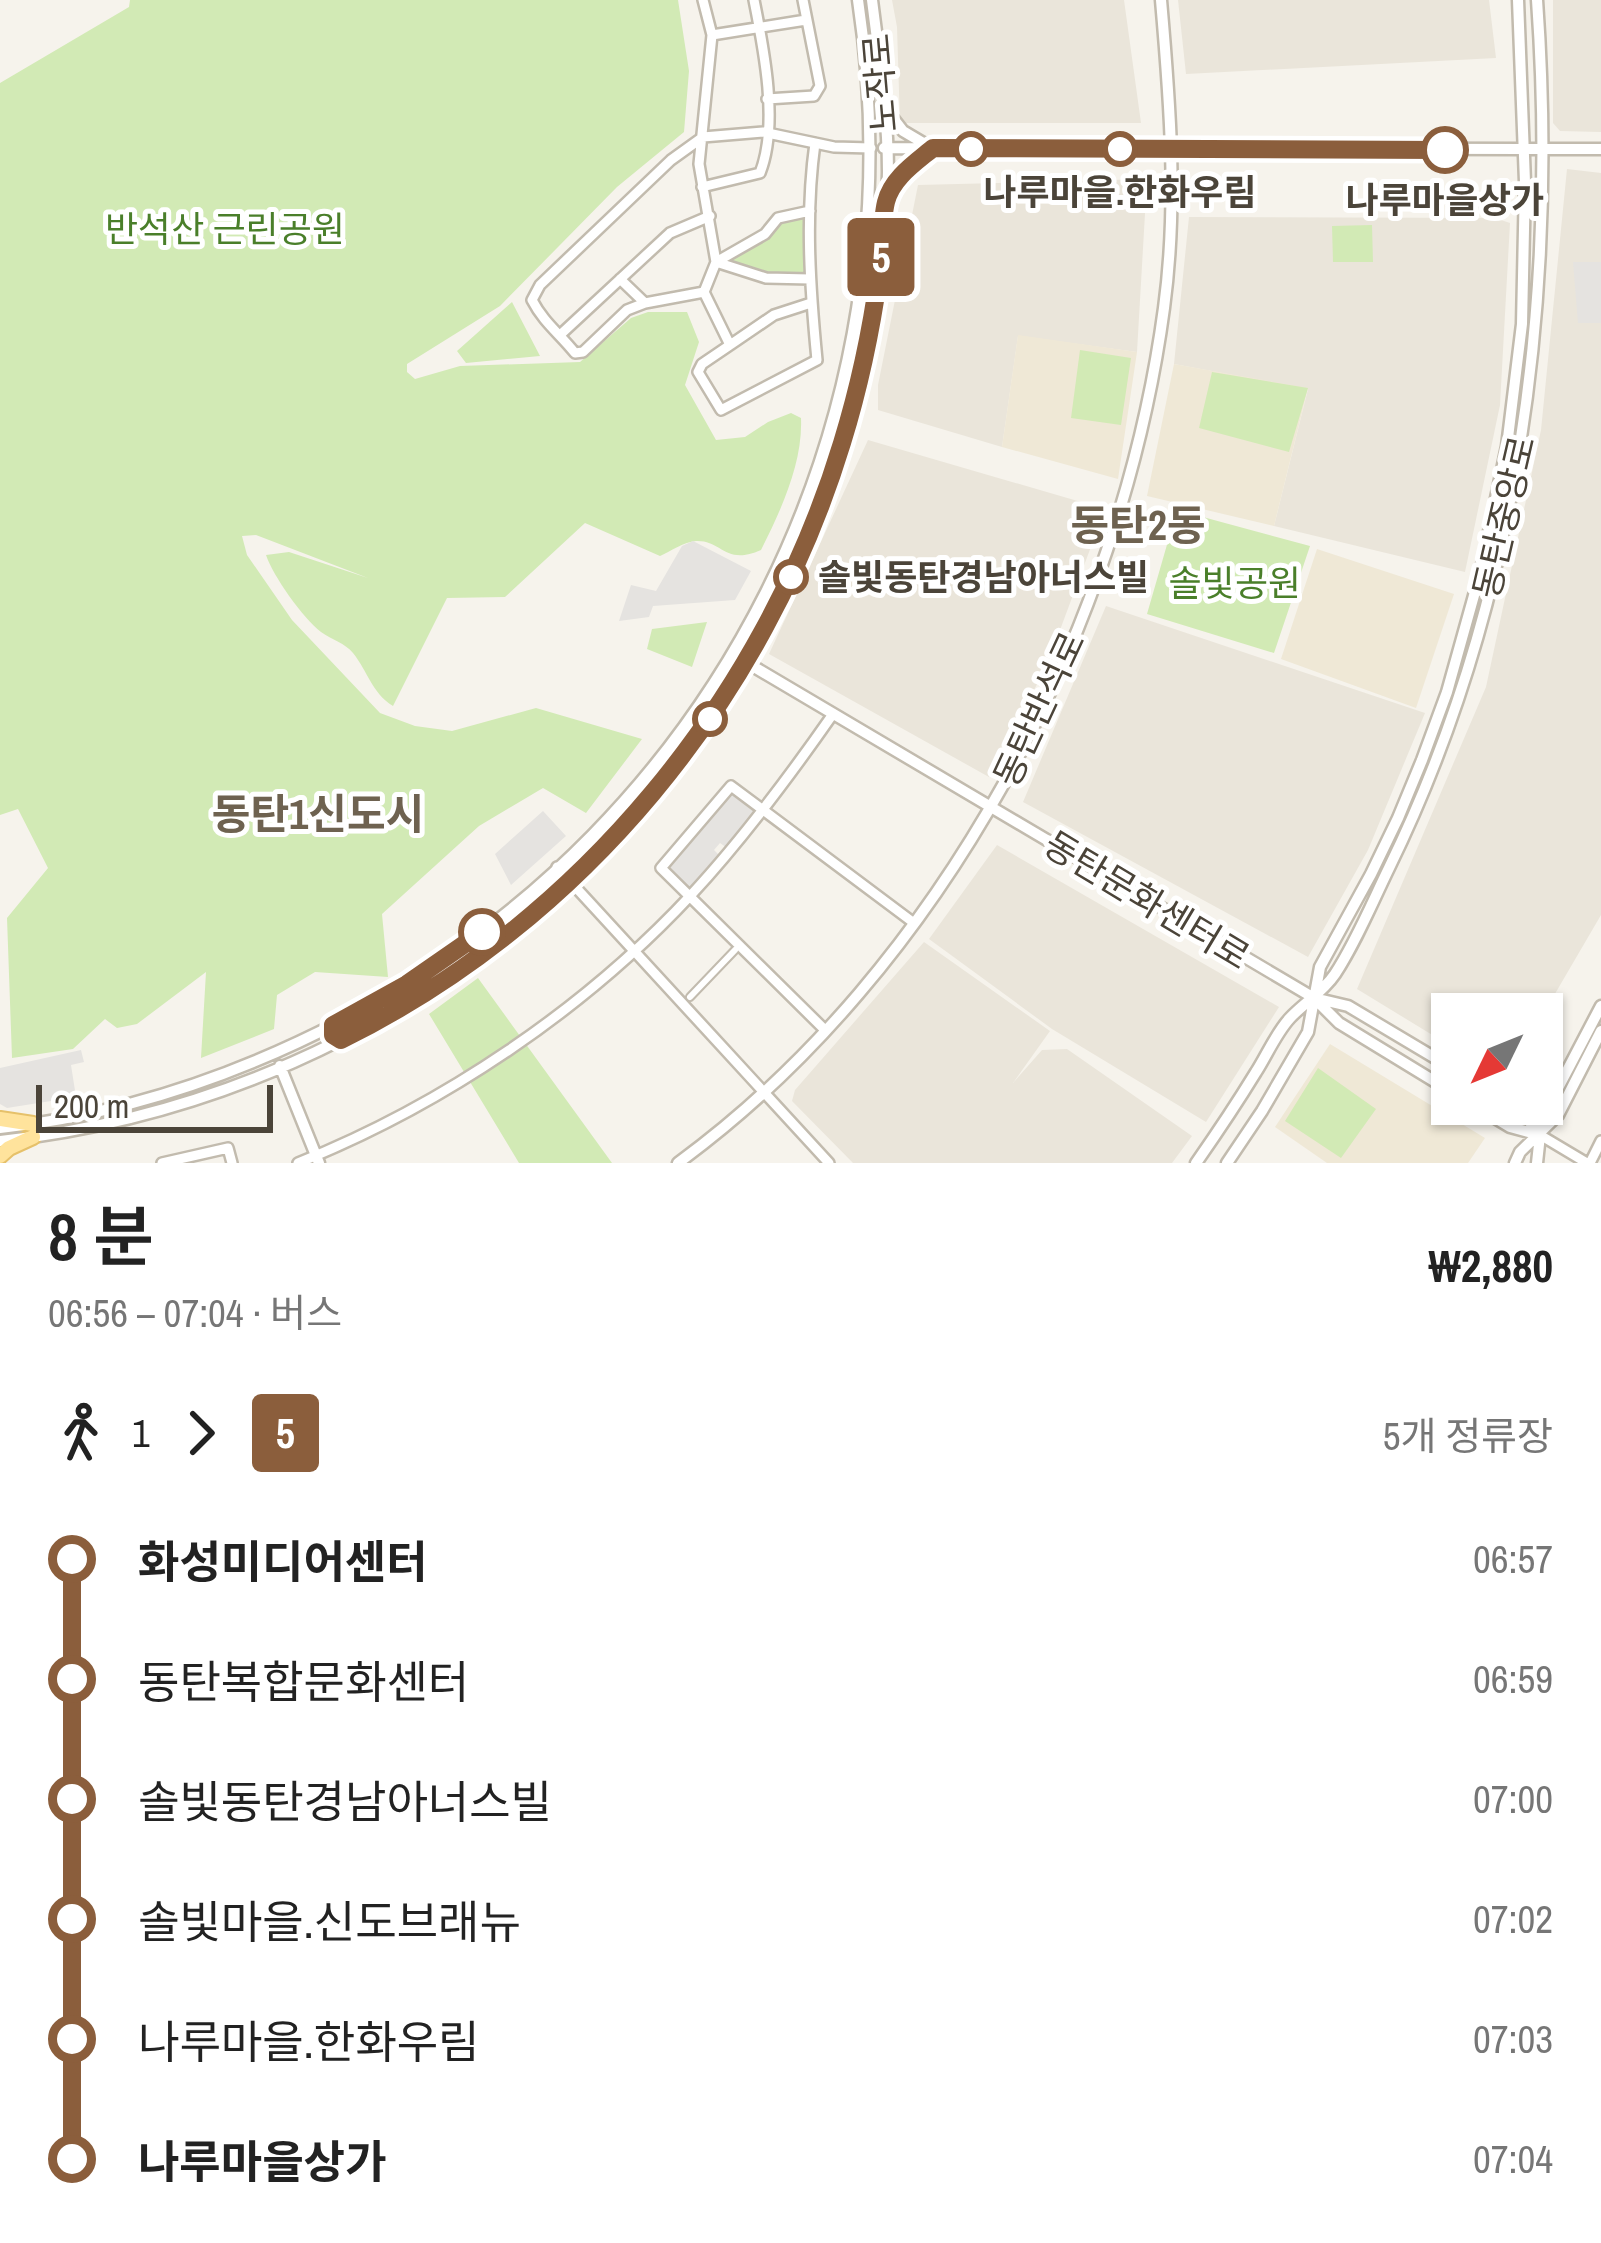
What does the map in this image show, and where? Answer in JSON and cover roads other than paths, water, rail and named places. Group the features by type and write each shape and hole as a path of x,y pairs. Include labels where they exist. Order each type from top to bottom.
{"main road":[{"path":"0,1119 37,1130"},
{"path":"0,1156 37,1130"}],"street":[{"path":"703,0 712,35 699,164 716,262 704,292 730,344"},
{"path":"702,187 760,172 765,160 767,99 754,0"},
{"path":"767,99 814,96 820,86 802,0"},
{"name":"노작로","path":"0,1141 275,1054 407,984 506,913 593,836 641,783 704,698 758,608 804,506 834,416 857,314 871,197 869,106 858,0"},
{"name":"노작로","path":"0,1128 37,1130 121,1121 233,1086 341,1040 416,999 519,926 604,847 673,769 746,662 771,616 810,534 851,412 872,323 886,201 886,148 872,0"},
{"name":"동탄반석로","path":"678,1163 764,1092 825,1030 914,923 992,808 1074,641 1136,453 1164,308 1173,149 1161,0"},
{"name":"동탄중앙로","path":"1227,1163 1307,1031 1320,967 1371,874 1422,760 1447,692 1480,574 1519,361 1525,285 1518,0"},
{"name":"동탄중앙로","path":"1196,1163 1288,1020 1335,974 1409,826 1460,701 1514,485 1527,412 1536,330 1542,148 1537,0"},
{"path":"712,35 806,20"},
{"path":"869,106 877,114 883,106"},
{"path":"883,106 904,131 933,148"},
{"path":"704,292 627,310 583,352 575,353 560,334 543,323 532,300 540,285 671,160 704,137 768,133 871,148 1601,149"},
{"path":"811,303 774,315 702,364 698,372 721,410 817,360 809,185 815,143"},
{"path":"871,197 879,192 886,201 902,173 933,148"},
{"path":"716,262 765,235 778,218 810,211"},
{"path":"560,334 670,233 710,216"},
{"path":"716,262 766,278 810,280"},
{"path":"620,279 645,304"},
{"path":"758,608 762,617 771,616"},
{"name":"동탄문화센터로","path":"732,654 1314,998 1339,1024 1431,1079"},
{"path":"704,698 712,699 717,707"},
{"path":"298,1163 318,1160 471,1077 592,989 690,896 762,812 833,714"},
{"path":"825,1030 662,868 731,786 914,923"},
{"path":"593,836 595,844 604,847"},
{"path":"557,867 829,1163"},
{"path":"690,998 735,950"},
{"name":"동탄문화센터로","path":"1314,998 1348,1006 1431,1055"},
{"path":"1537,1163 1547,1109 1601,1006"},
{"path":"333,1025 333,1035 341,1040"},
{"path":"1515,1163 1520,1152 1558,1115 1601,1031"},
{"path":"1274,1042 1289,1042 1294,1055"},
{"path":"275,1054 318,1160"},
{"path":"227,1072 236,1077 233,1086"},
{"path":"1507,1125 1540,1136 1588,1163 1601,1141"},
{"path":"1532,1125 1540,1136"},
{"path":"162,1163 228,1148 232,1163"}],"place":[{"name":"나루마을.한화우림","path":"1120,149"},
{"name":"나루마을상가","path":"1445,150"},
{"name":"솔빛동탄경남아너스빌","path":"791,577"}],"district":[{"name":"동탄2동","path":"1138,525"},
{"name":"동탄1신도시","path":"318,814"}],"park label":[{"name":"반석산 근린공원","path":"225,229"},
{"name":"솔빛공원","path":"1235,583"}]}
